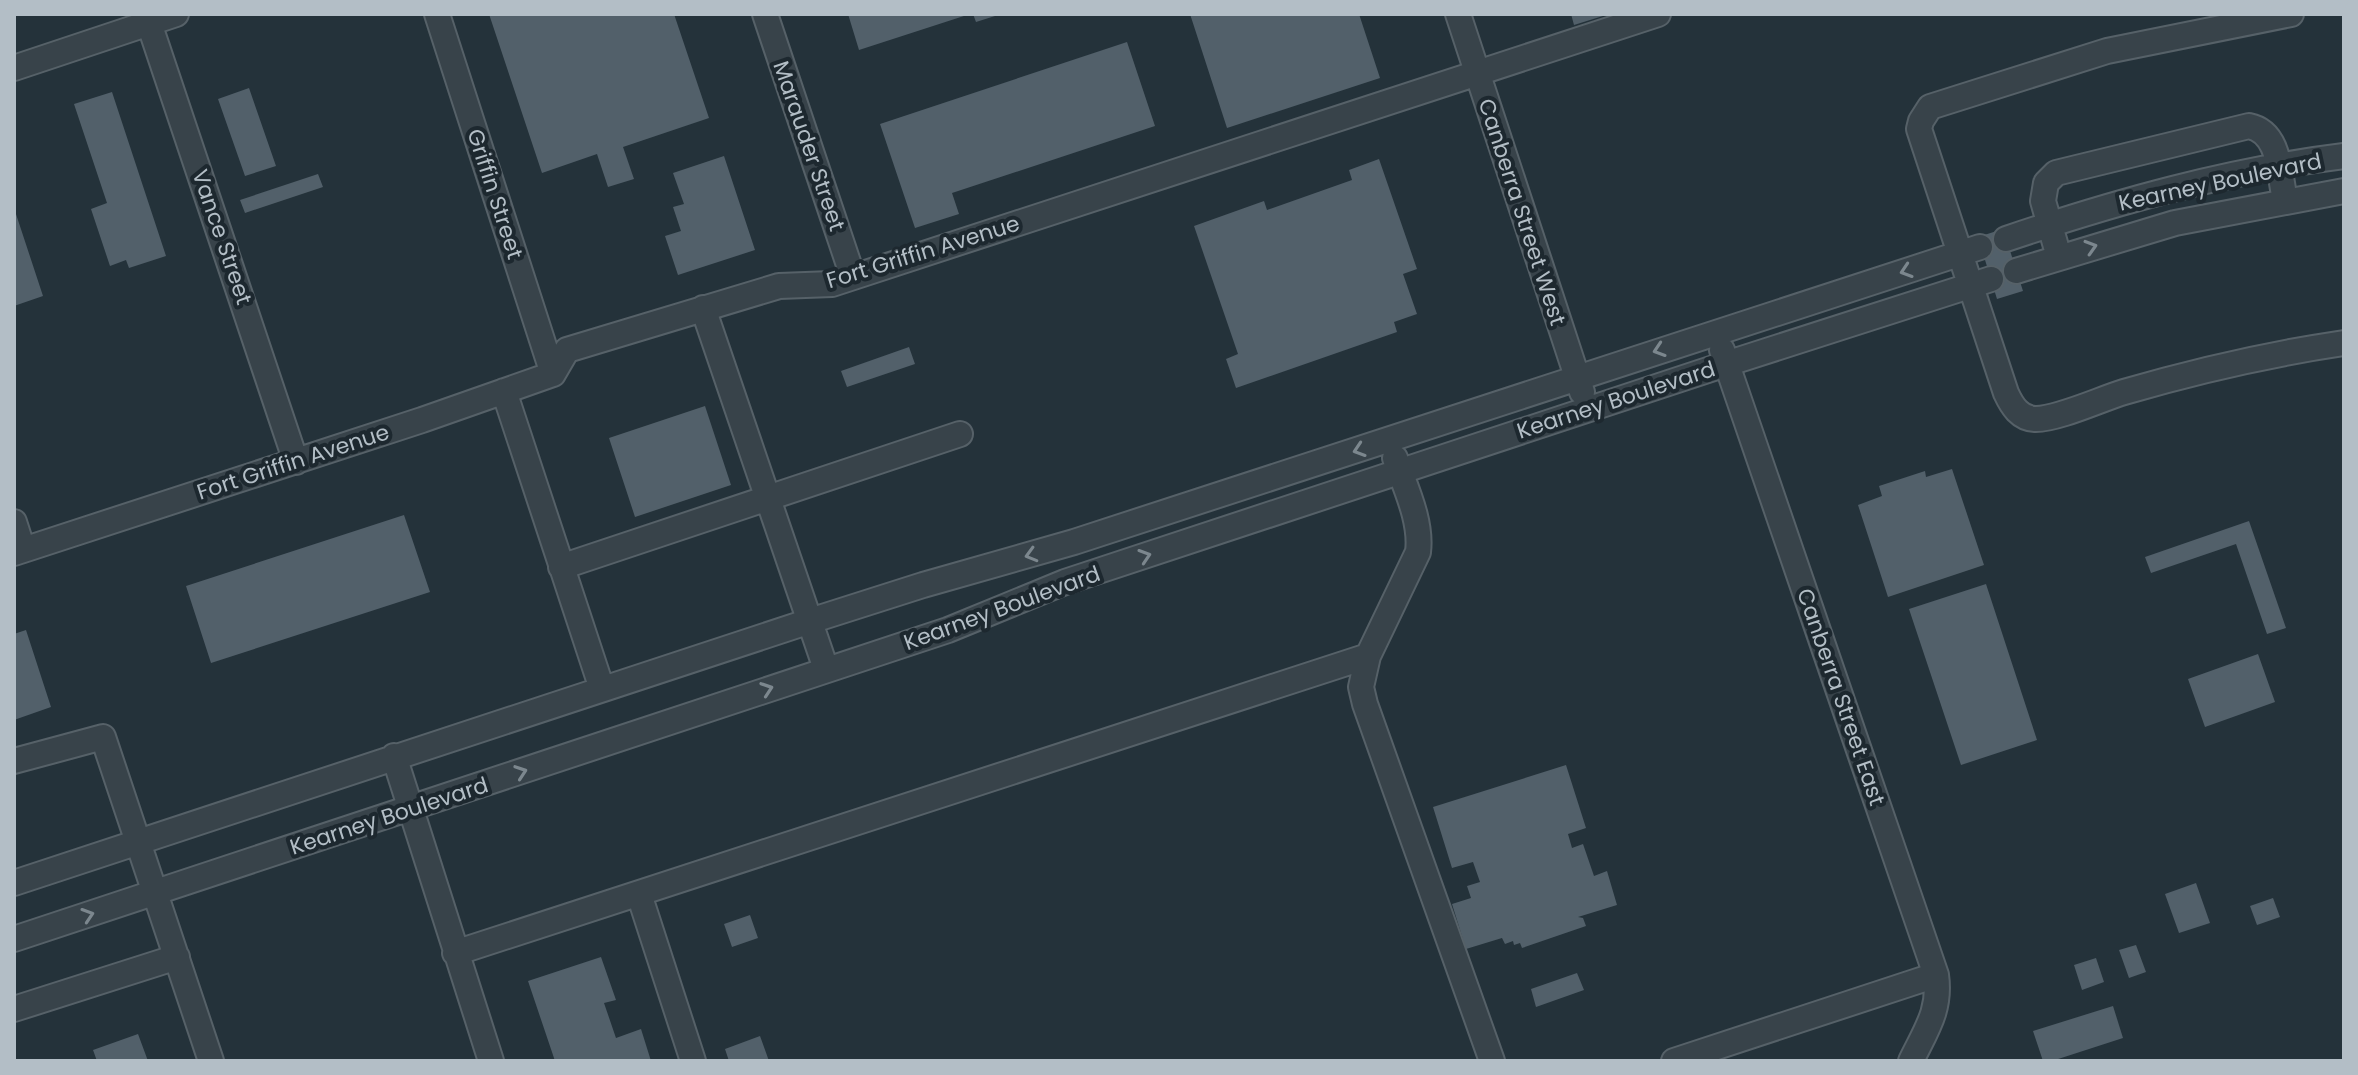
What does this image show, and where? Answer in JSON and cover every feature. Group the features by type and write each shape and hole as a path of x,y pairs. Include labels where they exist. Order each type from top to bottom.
{"street":[{"path":"14,68 148,18 176,14"},
{"name":"Griffin Street","path":"437,14 553,374"},
{"name":"Marauder Street","path":"765,14 853,277"},
{"name":"Canberra Street West","path":"1458,14 1588,409"},
{"name":"Fort Griffin Avenue","path":"19,552 553,374 567,350 779,286 832,284 1658,14"},
{"path":"2291,14 2107,51 1930,107 1921,121 1921,138 1970,250 2009,401 2021,415 2044,418 2122,392 2213,368 2344,343"},
{"name":"Vance Street","path":"148,18 296,462"},
{"path":"2059,257 2043,201 2046,183 2056,173 2249,126 2261,129 2271,137 2285,200"},
{"name":"Kearney Boulevard","path":"2006,239 2156,193 2277,166 2344,156"},
{"name":"Kearney Boulevard","path":"2016,271 2175,223 2344,191"},
{"name":"Kearney Boulevard","path":"14,883 810,621 1074,542 1970,250"},
{"name":"Kearney Boulevard","path":"14,939 948,630 1065,582 1981,283"},
{"path":"703,308 826,669"},
{"name":"Canberra Street East","path":"1716,332 1936,975 1936,1010 1911,1061"},
{"path":"504,391 602,689"},
{"path":"561,567 960,434"},
{"path":"1389,440 1420,539 1418,552 1368,656 1361,687 1492,1061"},
{"path":"14,522 19,552"},
{"path":"455,953 1368,656"},
{"path":"14,761 103,737 211,1061"},
{"path":"394,756 491,1061"},
{"path":"639,894 693,1061"},
{"path":"14,1009 177,957"},
{"path":"1674,1061 1936,975"}],"building":[{"path":"489,14 674,14 709,118 623,147 634,179 608,187 597,154 542,173"},
{"path":"848,14 967,14 967,15 859,50"},
{"path":"973,14 994,14 995,16 976,22"},
{"path":"1190,14 1359,14 1380,78 1227,128"},
{"path":"1571,14 1605,14 1606,15 1574,25"},
{"path":"1127,42 1155,126 952,193 959,214 915,228 880,124"},
{"path":"249,88 276,166 245,176 218,99"},
{"path":"112,92 166,256 129,268 126,260 110,266 91,209 107,203 74,104"},
{"path":"724,156 755,250 678,275 665,236 681,231 673,207 684,204 673,173"},
{"path":"1379,159 1417,269 1403,274 1417,314 1394,322 1397,332 1236,388 1226,359 1238,354 1194,226 1264,201 1267,210 1352,180 1349,170"},
{"path":"318,174 323,187 245,213 240,200"},
{"path":"14,212 43,296 14,306"},
{"path":"2003,229 2023,291 1997,299 1978,237"},
{"path":"909,347 915,364 847,387 841,371"},
{"path":"705,406 731,485 635,517 609,438"},
{"path":"1952,469 1984,565 1888,597 1858,505 1882,496 1879,486 1925,471 1926,477"},
{"path":"404,515 430,592 211,663 186,586"},
{"path":"2249,521 2286,628 2267,634 2236,544 2151,573 2145,557"},
{"path":"1986,584 2037,740 1961,765 1909,609"},
{"path":"26,630 51,707 14,720 14,634"},
{"path":"2258,654 2275,702 2205,727 2188,679"},
{"path":"1566,765 1586,828 1568,834 1572,848 1583,844 1594,876 1607,871 1617,905 1578,917 1583,918 1586,926 1522,948 1520,943 1514,945 1513,941 1505,944 1502,938 1466,949 1452,904 1471,898 1467,886 1480,882 1473,862 1452,868 1433,807"},
{"path":"2196,883 2210,923 2179,933 2165,894"},
{"path":"2273,898 2280,917 2257,925 2250,906"},
{"path":"750,915 758,938 732,947 724,924"},
{"path":"2136,945 2146,972 2129,978 2119,950"},
{"path":"601,957 616,1000 604,1003 616,1038 641,1029 651,1061 555,1061 528,981"},
{"path":"2096,958 2104,982 2082,990 2074,965"},
{"path":"1577,973 1584,990 1536,1007 1531,989"},
{"path":"2113,1006 2123,1038 2052,1061 2043,1061 2033,1031"},
{"path":"138,1034 148,1061 97,1061 93,1050"},
{"path":"760,1036 769,1061 729,1061 725,1049"}]}
